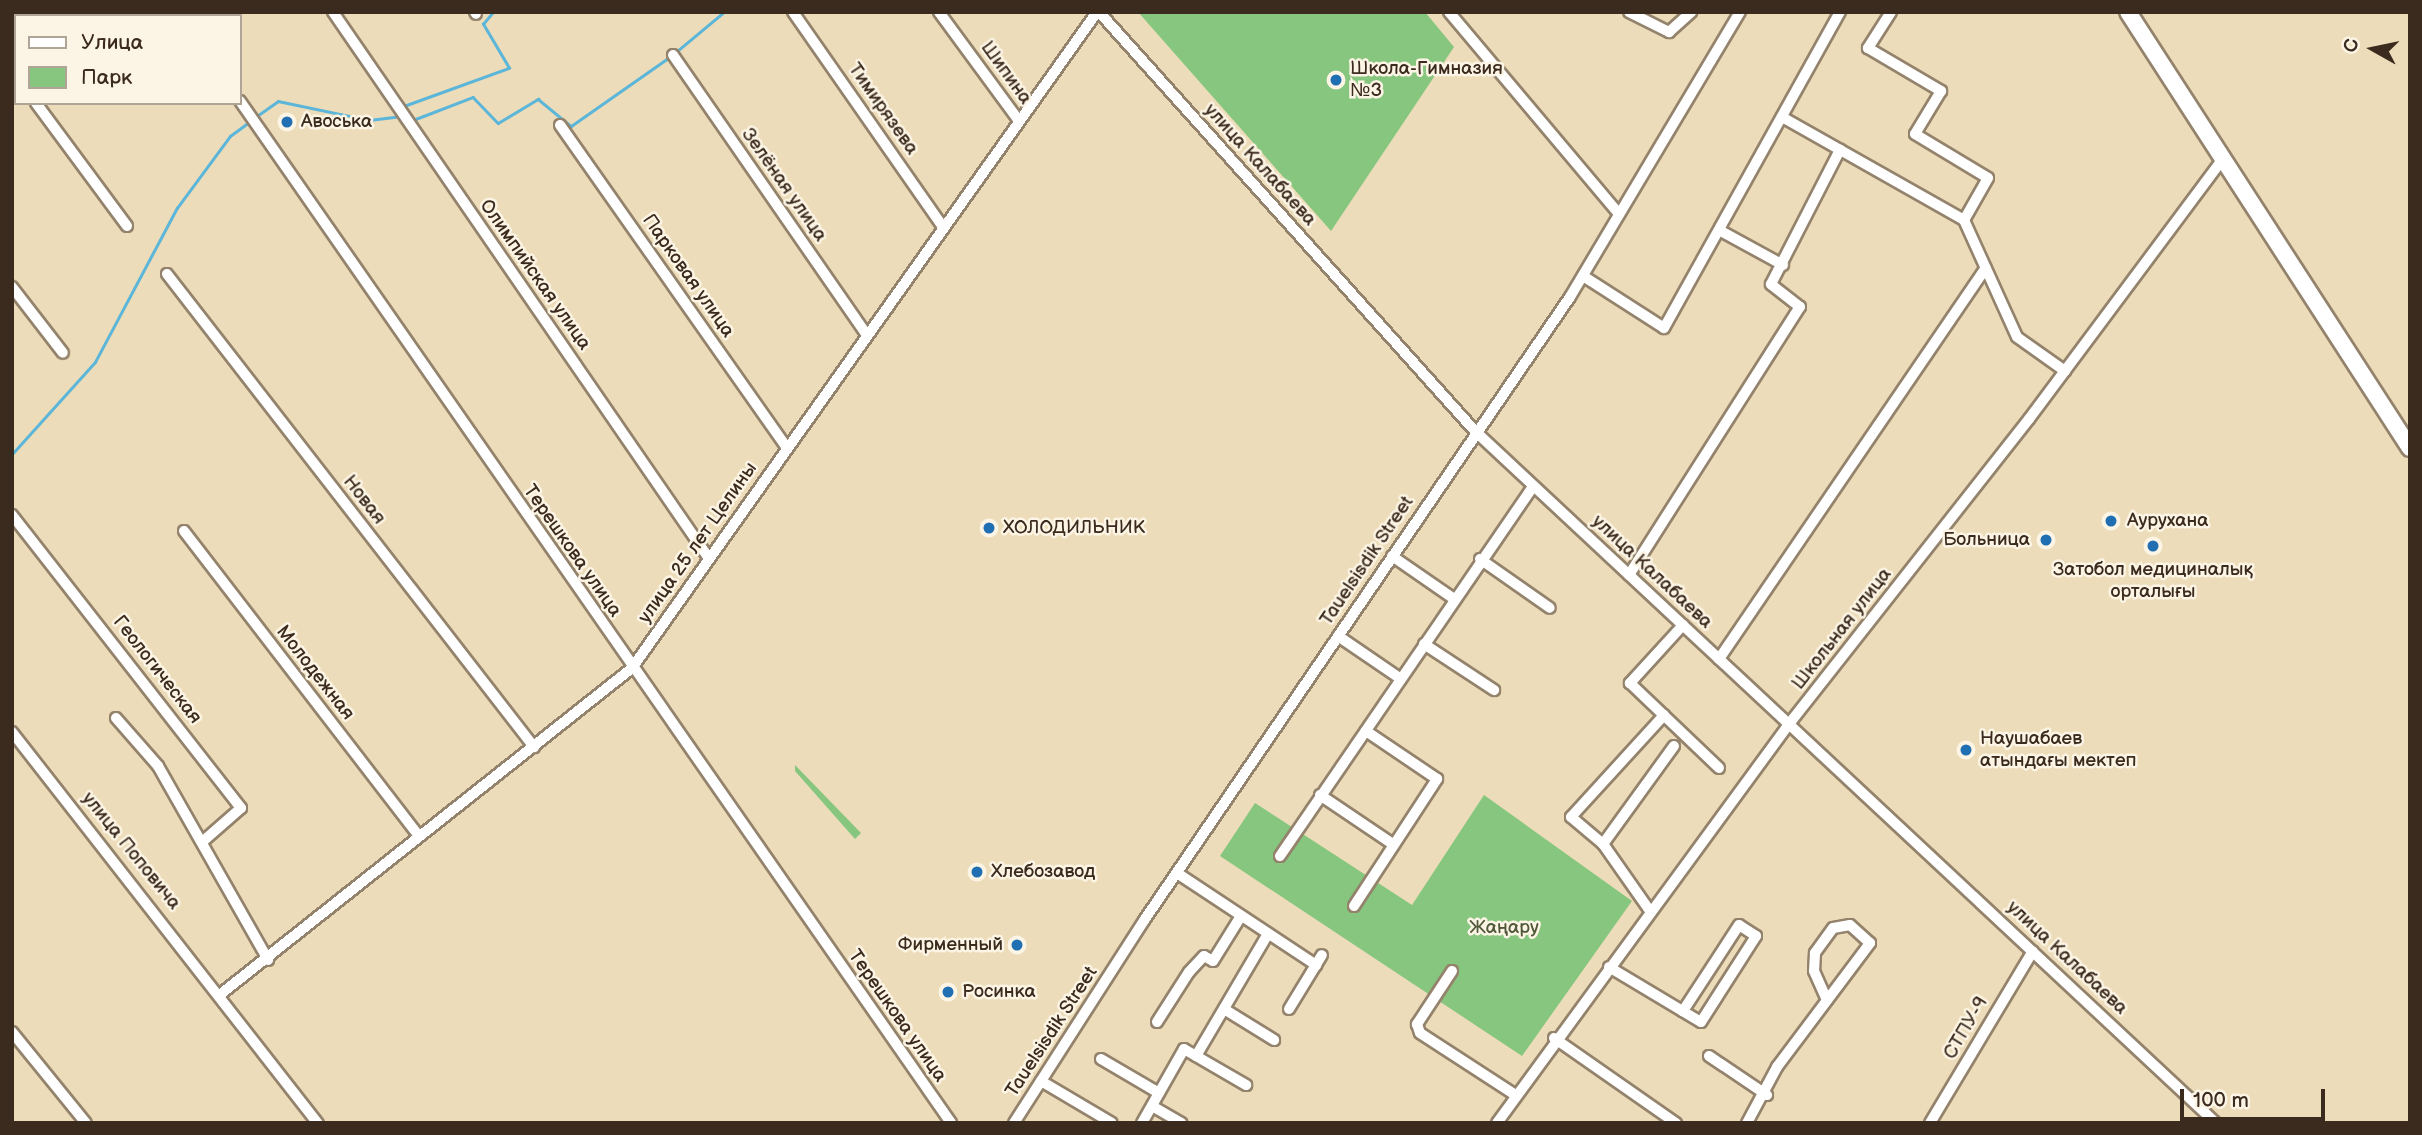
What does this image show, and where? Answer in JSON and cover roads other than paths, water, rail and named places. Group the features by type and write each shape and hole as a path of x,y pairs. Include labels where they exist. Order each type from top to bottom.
{"highway":[{"path":"2128,12 2221,161 2410,448"}],"street":[{"name":"Олимпийская улица","path":"333,12 708,557"},
{"name":"Тимирязева","path":"793,12 943,227"},
{"name":"Шипина","path":"939,12 1019,121"},
{"name":"улица 25 лет Целины","path":"222,993 268,960 419,836 632,668 708,557 1098,12"},
{"name":"улица Калабаева","path":"1098,12 1475,431 2216,1123"},
{"path":"1449,12 1619,214"},
{"path":"1629,12 1669,32 1690,12"},
{"name":"Tauelsisdik Street","path":"1014,1123 1177,873 1475,431 1583,276 1740,12"},
{"path":"1583,276 1664,328 1840,12"},
{"path":"1891,12 1868,48 1941,91 1914,134 1989,178 1964,220"},
{"name":"Зелёная улица","path":"673,55 867,335"},
{"name":"Терешкова улица","path":"242,104 951,1123"},
{"path":"37,105 127,226"},
{"path":"1782,117 1964,220 2017,337 2065,371"},
{"name":"Парковая улица","path":"560,125 787,448"},
{"path":"1629,575 1800,307 1771,284 1840,150"},
{"name":"Школьная улица","path":"1497,1123 1554,1038 1789,724 2065,371 2221,161"},
{"path":"1719,230 1783,265"},
{"path":"1719,659 1986,268"},
{"name":"Новая","path":"167,274 534,747"},
{"path":"12,287 63,353"},
{"path":"1280,856 1480,559 1534,486"},
{"name":"Геологическая","path":"12,514 241,808 202,842"},
{"name":"Молодежная","path":"184,531 419,836"},
{"path":"1392,556 1454,599"},
{"path":"1480,559 1550,608"},
{"path":"1683,625 1630,683 1719,768"},
{"path":"1338,636 1401,679"},
{"path":"1424,644 1494,690"},
{"path":"1650,911 1603,844 1571,817 1664,715"},
{"path":"116,718 158,766 268,960"},
{"path":"1354,906 1437,779 1366,731"},
{"name":"улица Поповича","path":"12,732 222,993 318,1123"},
{"path":"1603,844 1674,747"},
{"path":"1320,795 1394,845"},
{"path":"1177,873 1268,934 1319,960 1289,1009"},
{"path":"1157,1022 1189,972 1204,956 1213,961 1241,916"},
{"path":"1609,967 1682,1011 1701,1022 1756,936 1739,925 1682,1011"},
{"path":"1747,1123 1767,1095 1777,1067 1870,943 1850,925 1833,929 1815,954 1814,971 1827,1000"},
{"path":"1196,1056 1268,934"},
{"name":"СТПУ-9","path":"1930,1123 2033,951"},
{"path":"1452,971 1417,1024 1420,1033 1514,1094"},
{"path":"1224,1009 1274,1040"},
{"path":"12,1032 86,1123"},
{"path":"1554,1038 1676,1123"},
{"path":"1142,1123 1184,1049 1246,1085"},
{"path":"1709,1056 1767,1095"},
{"path":"1101,1059 1159,1093"},
{"path":"1041,1081 1112,1123"},
{"path":"1152,1106 1182,1123"}],"waterway":[{"path":"401,107 509,68 483,24 493,12"},
{"path":"676,52 724,12"},
{"path":"413,120 473,97 498,123 538,99 571,126 671,56"},
{"path":"254,118 278,101 369,120 400,116"},
{"path":"12,454 95,362 177,208 230,136 249,122"}],"place":[{"name":"Школа-Гимназия №3","path":"1336,80"},
{"name":"Авоська","path":"287,122"},
{"name":"Аурухана","path":"2111,521"},
{"name":"ХОЛОДИЛЬНИК","path":"989,528"},
{"name":"Больница","path":"2046,540"},
{"name":"Затобол медициналық орталығы","path":"2153,546"},
{"name":"Наушабаев атындағы мектеп","path":"1966,750"},
{"name":"Хлебозавод","path":"977,872"},
{"name":"Фирменный","path":"1017,945"},
{"name":"Росинка","path":"948,992"}],"park label":[{"name":"Жаңару","path":"1504,928"}]}
